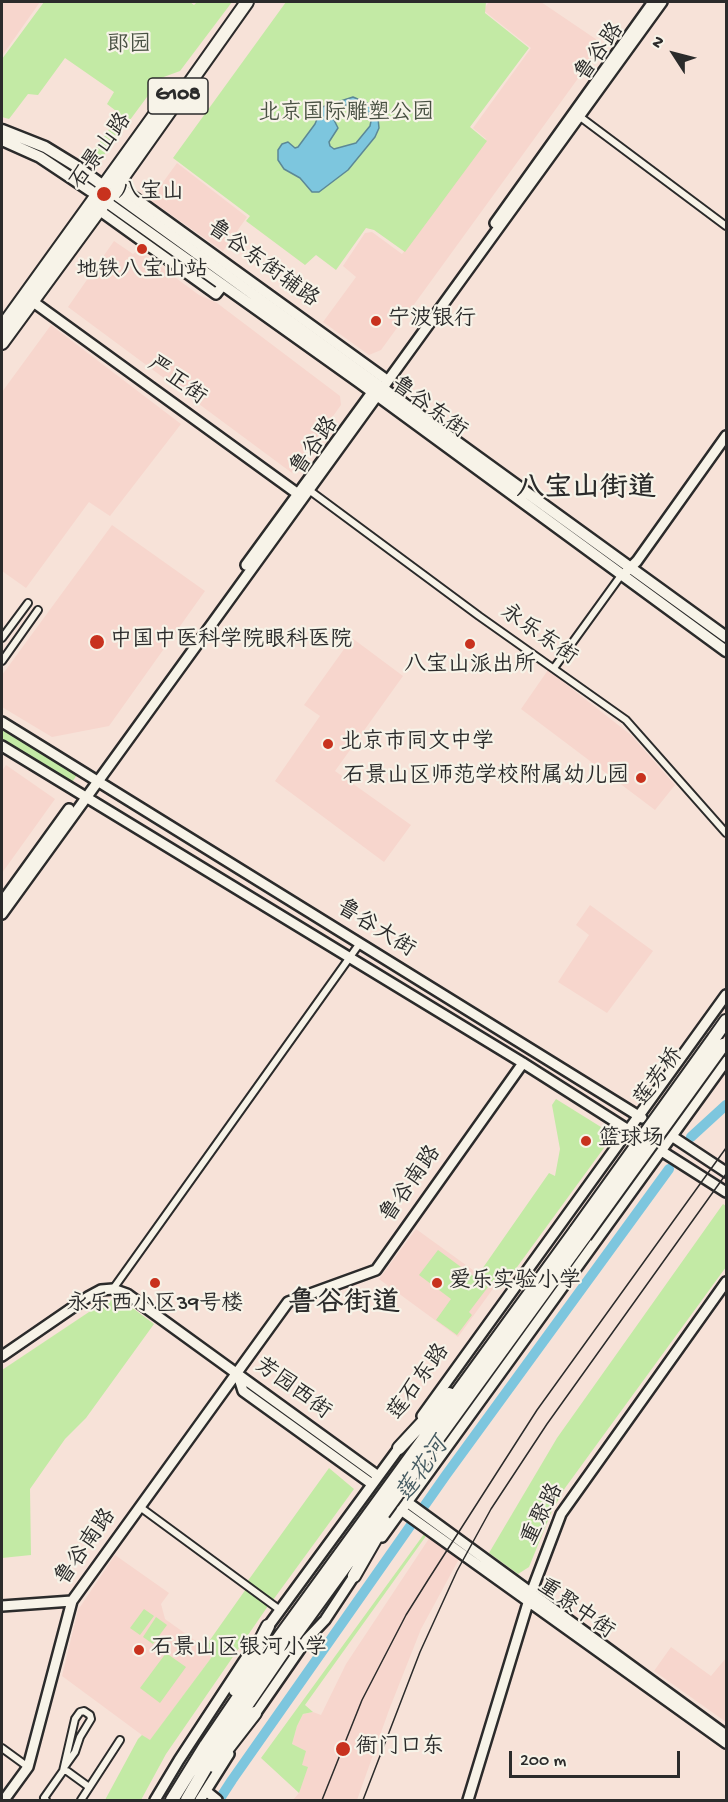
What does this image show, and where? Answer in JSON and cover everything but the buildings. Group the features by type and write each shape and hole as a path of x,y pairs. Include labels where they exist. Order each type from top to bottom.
{"highway":[{"name":"石景山路","path":"2,343 237,2"},
{"name":"石景山路","path":"2,327 106,195 247,2"},
{"path":"721,1042 726,1021"},
{"name":"莲芳桥","path":"580,1233 721,1042"},
{"name":"莲石东路","path":"172,1800 206,1744 276,1642 488,1351 580,1233"},
{"name":"莲石东路","path":"188,1800 216,1750 285,1649 420,1462 580,1233"},
{"path":"399,1448 488,1351"},
{"path":"354,1576 420,1462"},
{"path":"206,1744 268,1626"},
{"path":"188,1800 255,1713"}],"main road":[{"path":"2,130 45,147 106,195"},
{"path":"2,140 47,161 106,195"},
{"name":"鲁谷东街","path":"106,195 220,289 379,388"},
{"name":"鲁谷东街","path":"106,195 379,388 627,571 726,651"},
{"name":"鲁谷东街","path":"627,571 726,637"}],"street":[{"name":"鲁谷路","path":"94,779 309,490 653,2"},
{"name":"鲁谷路","path":"2,914 94,779 298,494 379,388 662,2"},
{"path":"579,116 726,226"},
{"name":"严正街","path":"32,301 298,494"},
{"path":"554,668 726,436"},
{"name":"永乐东街","path":"309,490 479,616 626,720 726,833"},
{"path":"12,646 2,638 28,603"},
{"path":"2,660 38,610"},
{"name":"鲁谷大街","path":"2,722 640,1116 726,1172"},
{"name":"鲁谷大街","path":"2,746 523,1063 726,1192"},
{"name":"鲁谷路","path":"2,902 83,795"},
{"path":"113,1289 360,943"},
{"name":"莲石东路","path":"155,1800 213,1707 268,1626 630,1131 726,995"},
{"path":"207,1798 255,1713 307,1639 325,1620 354,1576 408,1509 661,1149 726,1061"},
{"name":"鲁谷南路","path":"4,1800 28,1767 72,1601 288,1302 376,1270 523,1063"},
{"path":"668,1076 699,1099"},
{"path":"701,1176 701,1165 705,1162 712,1162"},
{"path":"601,1170 632,1191"},
{"name":"重聚路","path":"468,1800 530,1597 561,1514 726,1282"},
{"path":"2,1356 88,1297 101,1290 113,1289 127,1294 237,1373"},
{"name":"芳园西街","path":"237,1373 378,1476"},
{"name":"芳园西街","path":"237,1373 243,1391 372,1484"},
{"path":"140,1507 280,1610"},
{"name":"重聚中街","path":"408,1509 726,1743"},
{"name":"重聚中街","path":"530,1597 726,1735"},
{"path":"2,1606 72,1601"},
{"path":"43,1800 75,1752 80,1737 91,1719 90,1715 84,1711 80,1712 75,1719 64,1768"},
{"path":"81,1800 120,1740"},
{"path":"2,1748 28,1767"},
{"path":"64,1768 89,1787"}],"shaded area":[{"path":"2,2 40,2 2,56"},
{"path":"489,2 541,2 603,44 381,350 369,355 323,322 356,277 343,266 365,233 372,232 402,254 486,139 473,128 531,48 483,10"},
{"path":"177,163 247,217 223,251 150,200"},
{"path":"114,241 133,254 138,250 199,295 217,303 340,396 341,405 292,473 68,307"},
{"path":"51,325 181,424 110,516 89,502 26,588 2,571 2,392"},
{"name":"中国中医科学院眼科医院","path":"112,525 205,591 109,726 52,737 2,707 2,675"},
{"name":"北京市同文中学","path":"352,638 403,676 335,771 411,825 384,862 275,781 320,716 304,705"},
{"path":"548,670 631,735 675,785 655,810 521,709"},
{"path":"6,765 55,799 2,873 2,771"},
{"path":"590,905 653,951 607,1013 558,982 589,935 576,925"},
{"name":"爱乐实验小学","path":"416,1229 495,1286 458,1337 379,1279"},
{"path":"430,1537 459,1559 421,1629 357,1800 293,1800 299,1793 302,1765 292,1744 303,1714 313,1712 321,1715 346,1664"},
{"name":"石景山区银河小学","path":"115,1555 169,1593 161,1604 165,1619 214,1654 150,1741 62,1676 78,1610"},
{"path":"671,1647 711,1676 726,1658 726,1722 654,1671"}],"green space":[{"name":"郎园","path":"44,2 190,2 194,5 197,2 232,2 180,71 161,78 96,166 87,160 120,114 107,104 114,92 65,58 38,95 28,94 9,119 2,117 2,59"},
{"name":"北京国际雕塑公园","path":"286,2 486,2 485,13 529,48 470,127 487,141 405,252 374,230 366,228 336,270 316,255 305,265 246,221 250,216 173,158"},
{"path":"2,726 78,773 71,784 2,742"},
{"path":"556,1099 609,1132 609,1141 501,1289 480,1272 549,1173 555,1176 560,1149 552,1105"},
{"path":"723,1204 726,1206 726,1267 565,1488 551,1513 529,1567 518,1574 489,1553 557,1438"},
{"path":"438,1250 488,1287 469,1312 472,1315 457,1335 436,1320 451,1299 419,1275"},
{"path":"118,1297 154,1324 86,1418 65,1439 30,1489 31,1555 2,1558 2,1370 98,1306"},
{"path":"329,1468 354,1489 273,1600 247,1582"},
{"path":"424,1534 426,1536 305,1705 313,1712 303,1714 292,1744 306,1751 302,1765 308,1767 299,1793 261,1758"},
{"path":"246,1589 268,1606 166,1754 141,1800 105,1800 138,1739 142,1735 150,1740 214,1654 205,1647"},
{"path":"144,1609 154,1616 140,1635 130,1628"},
{"path":"156,1617 167,1625 153,1644 143,1637"},
{"path":"166,1653 186,1667 160,1703 140,1688"}],"water":[{"path":"353,97 367,103 378,118 379,128 375,137 348,170 319,192 312,192 300,178 284,169 278,160 278,150 282,144 288,142 295,148 298,147 315,124 322,107","holes":["354,102 368,112 370,126 356,143 334,149 330,146 329,142 338,128 334,120 339,108"]}],"waterway":[{"name":"莲花河","path":"691,1137 726,1105"},
{"name":"莲花河","path":"219,1800 446,1475 669,1169"}],"railway":[{"path":"322,1800 362,1700 406,1615 537,1410 726,1148"},
{"path":"363,1800 420,1652 457,1571 491,1509 547,1424 726,1174"}],"place":[{"name":"八宝山","path":"104,194"},
{"name":"地铁八宝山站","path":"142,249"},
{"name":"宁波银行","path":"376,321"},
{"name":"中国中医科学院眼科医院","path":"97,642"},
{"name":"八宝山派出所","path":"470,644"},
{"name":"北京市同文中学","path":"328,744"},
{"name":"石景山区师范学校附属幼儿园","path":"641,778"},
{"name":"篮球场","path":"586,1141"},
{"name":"永乐西小区39号楼","path":"155,1283"},
{"name":"爱乐实验小学","path":"437,1283"},
{"name":"石景山区银河小学","path":"139,1650"},
{"name":"衙门口东","path":"343,1749"}],"district":[{"name":"八宝山街道","path":"586,491"},
{"name":"鲁谷街道","path":"344,1306"}]}
